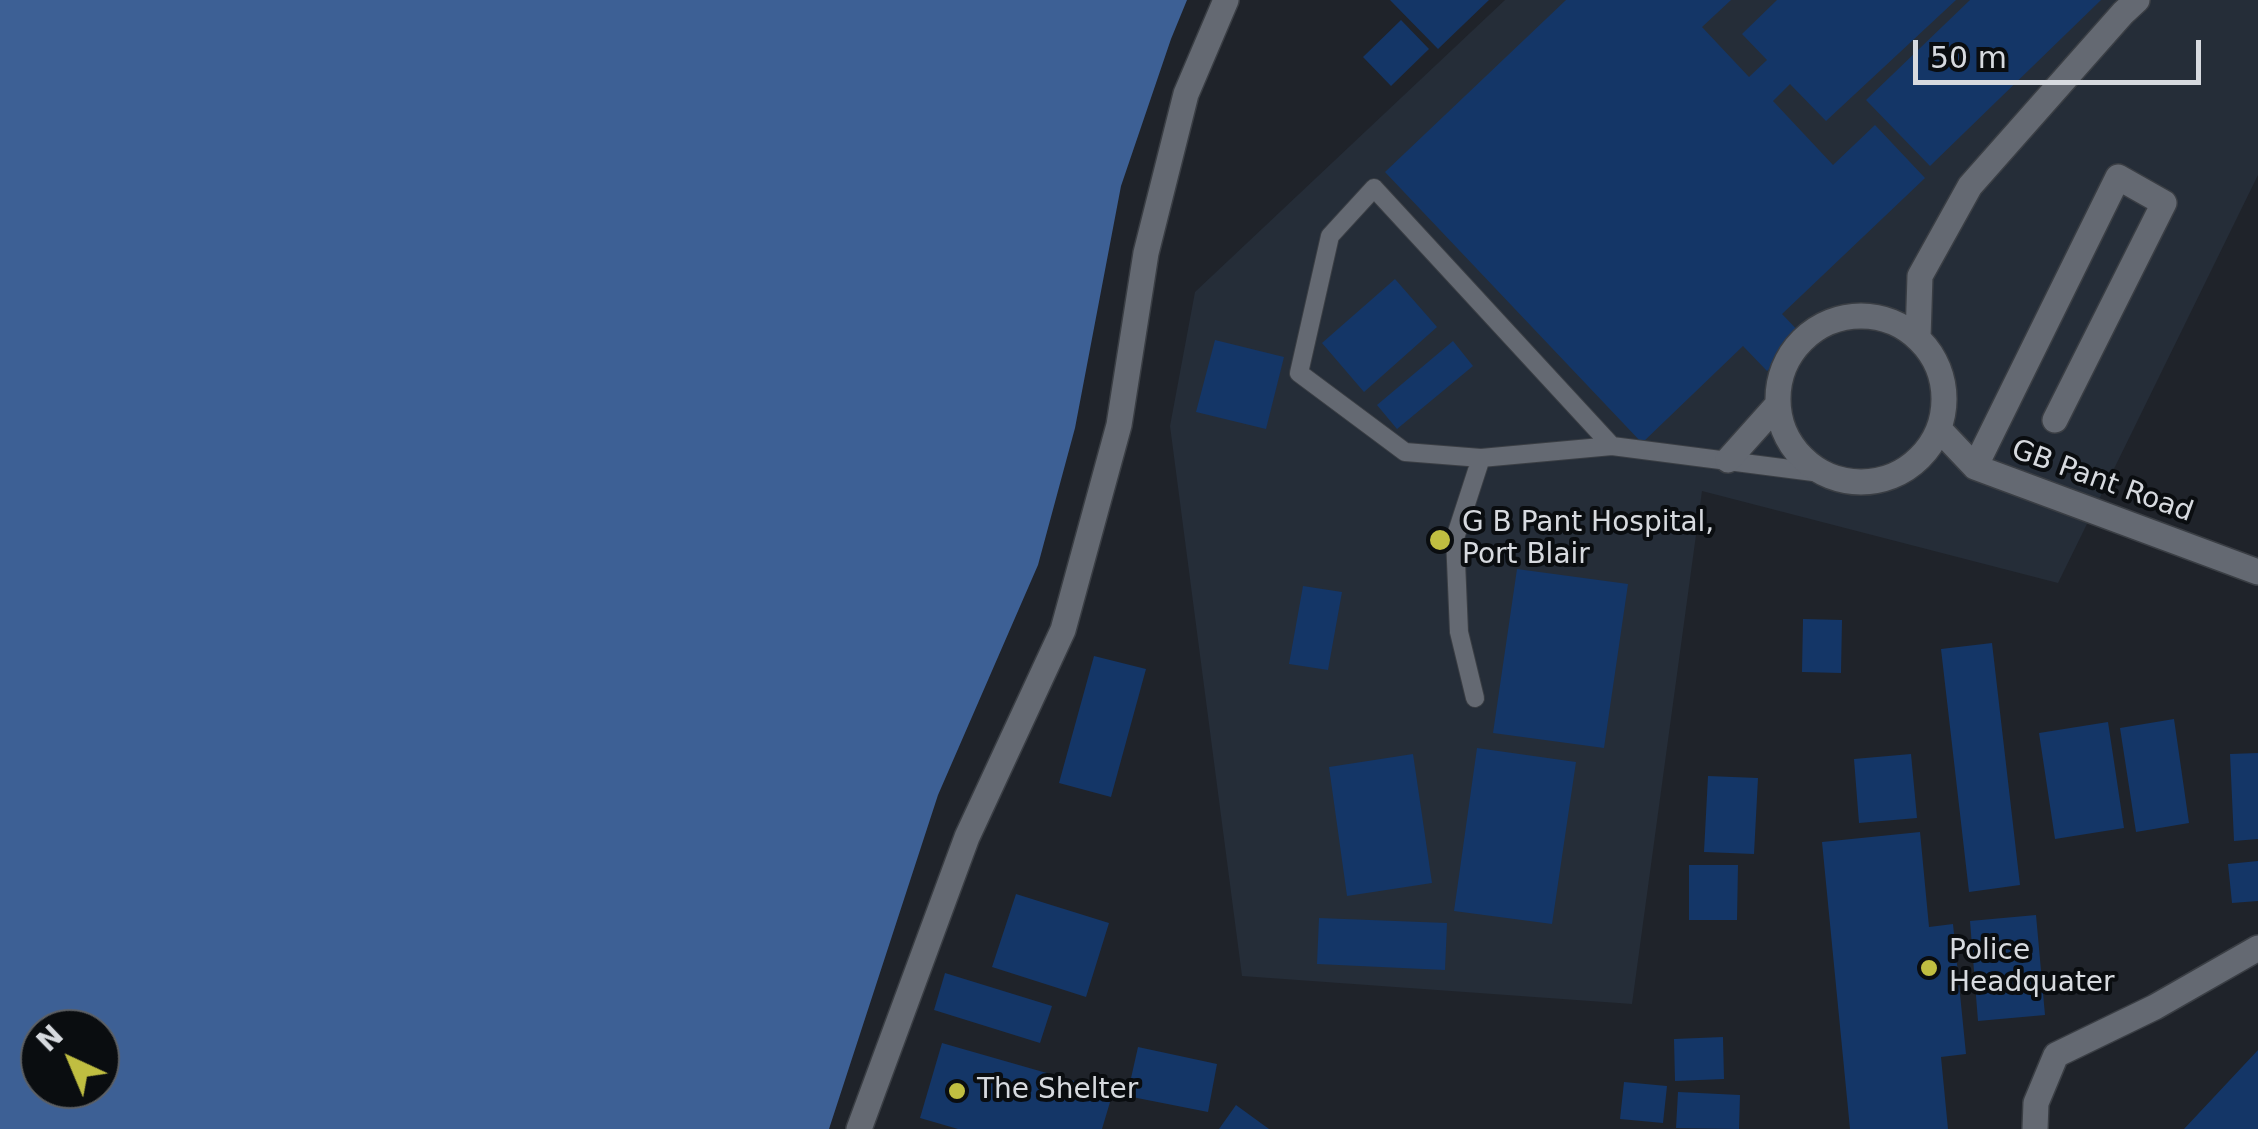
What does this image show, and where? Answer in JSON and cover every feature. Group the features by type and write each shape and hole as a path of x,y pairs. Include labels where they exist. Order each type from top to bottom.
{"street":[{"path":"859,1129 967,838 1063,630 1120,425 1146,254 1186,94 1226,0"},
{"path":"1918,338 1920,276 1970,186 2137,0"},
{"path":"1975,467 2118,177 2164,203 2055,420"},
{"path":"1867,316 1894,322 1918,338 1934,356 1944,404 1939,429 1925,453 1903,471 1876,482 1848,482 1821,473 1799,456 1784,432 1778,404 1780,377 1793,351 1813,331 1839,319 1867,316"},
{"path":"1728,460 1778,404"},
{"name":"GB Pant Road","path":"1939,429 1975,467 2258,572"},
{"path":"2035,1129 2036,1103 2056,1055 2154,1007 2258,948"}],"lane":[{"path":"1612,446 1374,188 1330,236 1300,374 1405,452 1481,458 1612,446 1821,473"},
{"path":"1475,698 1460,632 1454,538 1481,458"}],"shaded area":[{"name":"G B Pant Hospital, Port Blair","path":"1505,0 2258,0 2258,175 2058,583 1702,491 1632,1004 1242,976 1170,426 1195,292"}],"water":[{"path":"0,0 1187,0 1121,186 1075,428 1038,565 938,795 829,1129 0,1129"}],"building":[{"path":"1390,0 1489,0 1438,49"},
{"path":"1566,0 1731,0 1702,27 1749,77 1767,60 1742,34 1777,0 1956,0 1826,121 1790,84 1773,101 1833,165 1875,125 1925,178 1782,314 1804,337 1767,371 1743,346 1642,443 1385,172"},
{"path":"1970,0 2101,0 1930,166 1866,100"},
{"path":"1401,20 1429,49 1391,86 1363,57"},
{"path":"1395,279 1437,327 1364,392 1322,343"},
{"path":"1215,340 1284,357 1266,429 1196,412"},
{"path":"1453,341 1473,366 1397,429 1377,405"},
{"path":"1517,569 1628,584 1604,748 1493,733"},
{"path":"1303,586 1342,592 1328,670 1289,664"},
{"path":"1803,619 1842,620 1841,673 1802,672"},
{"path":"1992,643 2020,885 1969,892 1941,649"},
{"path":"1094,656 1146,669 1111,797 1059,783"},
{"path":"2174,719 2189,823 2136,832 2120,728"},
{"path":"2108,722 2124,828 2055,839 2039,733"},
{"path":"1477,748 1576,762 1552,924 1454,911"},
{"path":"2258,753 2258,839 2234,841 2230,754"},
{"path":"1413,754 1432,883 1347,896 1329,767"},
{"path":"1911,754 1917,818 1859,823 1854,759"},
{"path":"1708,776 1758,778 1754,854 1704,852"},
{"path":"1920,832 1929,927 1953,924 1966,1054 1941,1057 1948,1129 1850,1129 1822,842"},
{"path":"2258,861 2258,901 2232,903 2228,864"},
{"path":"1689,865 1738,865 1737,920 1689,920"},
{"path":"1016,894 1109,923 1086,997 992,967"},
{"path":"2036,915 2045,1015 1978,1021 1970,921"},
{"path":"1319,918 1447,923 1445,970 1317,964"},
{"path":"945,973 1052,1006 1040,1043 934,1010"},
{"path":"1723,1037 1724,1079 1675,1081 1674,1039"},
{"path":"942,1043 1113,1092 1102,1129 958,1129 920,1118"},
{"path":"1138,1047 1217,1064 1208,1112 1127,1096"},
{"path":"2258,1050 2258,1129 2184,1129"},
{"path":"1624,1082 1667,1086 1663,1123 1620,1119"},
{"path":"1678,1092 1740,1095 1739,1129 1676,1128"},
{"path":"1236,1105 1269,1129 1219,1129"}],"place":[{"name":"G B Pant Hospital, Port Blair","path":"1440,540"},
{"name":"Police Headquater","path":"1929,968"},
{"name":"The Shelter","path":"957,1091"}]}
